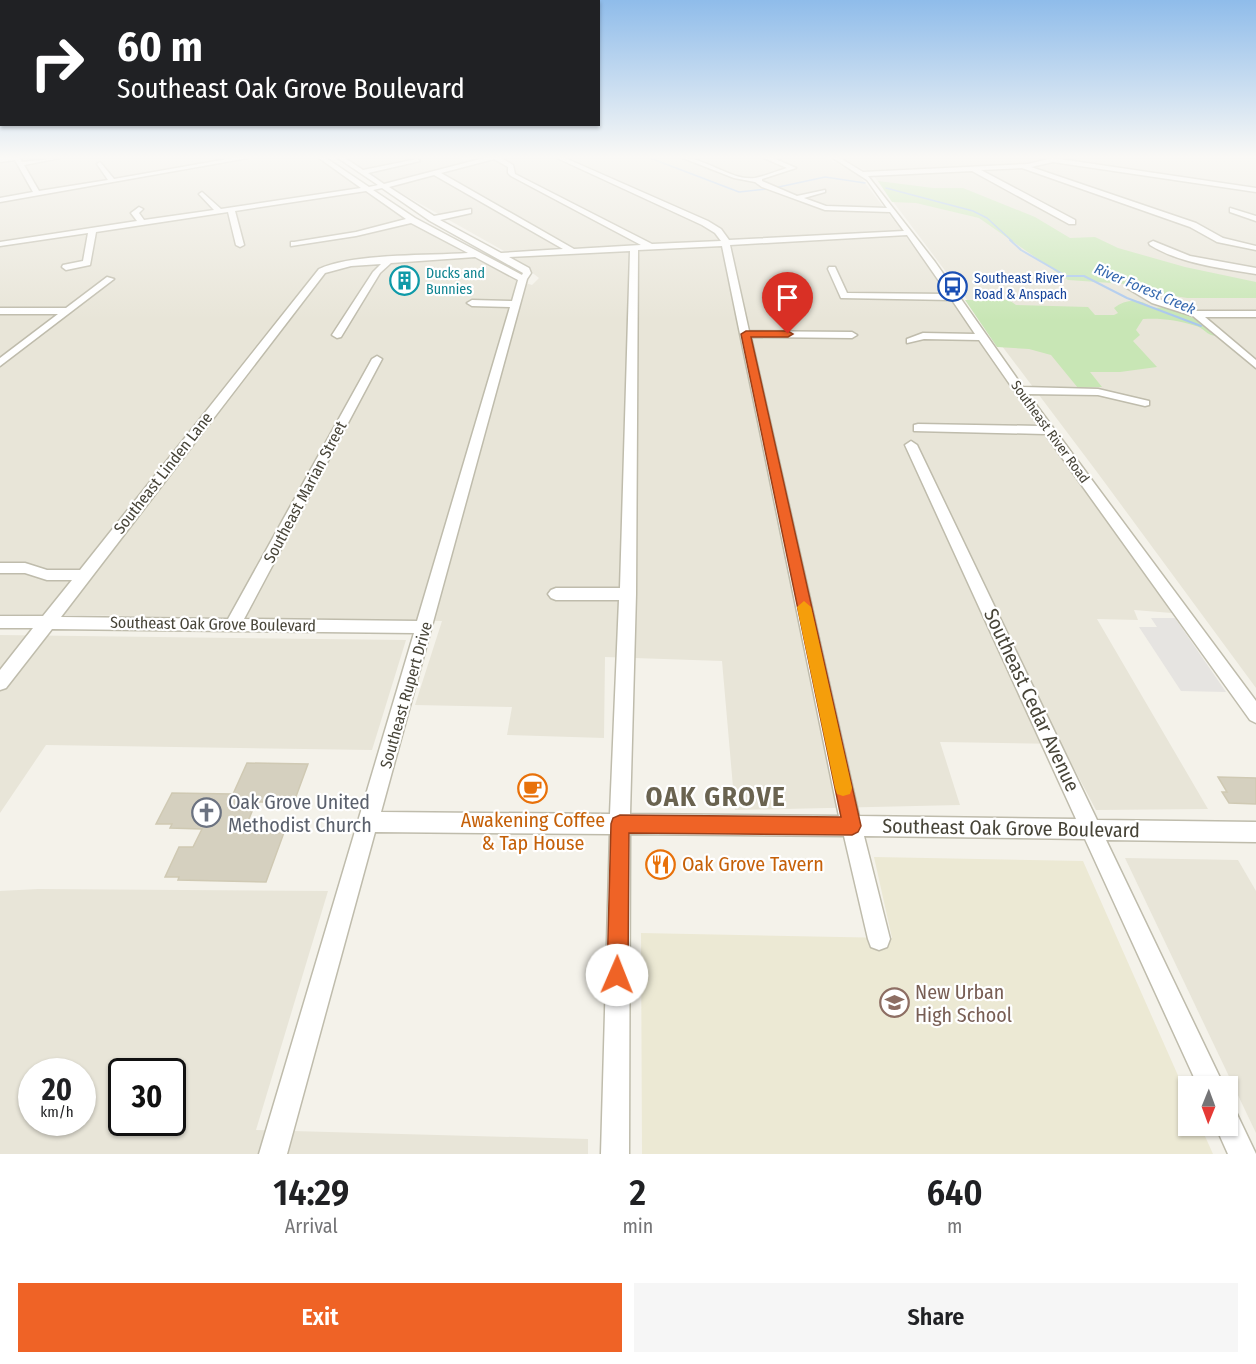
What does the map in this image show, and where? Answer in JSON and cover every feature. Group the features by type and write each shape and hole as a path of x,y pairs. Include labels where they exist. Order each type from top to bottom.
{"street":[{"path":"136,212 141,222"},
{"path":"0,244 9,239 92,230 213,212"},
{"path":"231,212 240,245"},
{"path":"400,212 473,255 525,275"},
{"path":"422,212 501,255 525,275"},
{"path":"433,219 464,212"},
{"path":"504,212 572,251"},
{"path":"584,212 651,247"},
{"path":"680,212 722,234 725,242 852,826 879,939"},
{"name":"Southeast River Road","path":"894,212 1019,390 1256,715"},
{"path":"1053,212 1072,222"},
{"path":"1155,212 1182,221 1228,243 1256,248"},
{"path":"1238,212 1256,219"},
{"path":"294,244 356,234 412,220"},
{"path":"66,267 87,263 92,230"},
{"path":"501,255 909,233"},
{"path":"1153,243 1159,248 1190,258 1256,271"},
{"path":"615,1154 620,824 628,594 634,248"},
{"path":"337,335 377,272 389,260 473,255"},
{"name":"Southeast Linden Lane","path":"0,683 322,271 329,267 351,263 389,260"},
{"path":"832,269 844,296 954,297"},
{"name":"Southeast Rupert Drive","path":"273,1154 525,275"},
{"path":"0,363 110,279"},
{"path":"1130,286 1155,302 1196,314 1256,314"},
{"path":"472,303 517,304"},
{"path":"0,310 69,311"},
{"path":"1196,314 1256,365"},
{"path":"746,334 852,335"},
{"path":"911,341 923,336 981,337"},
{"name":"Southeast Marian Street","path":"233,624 377,359"},
{"path":"1019,390 1098,392 1145,403"},
{"name":"Southeast Cedar Avenue","path":"1049,430 915,437 1206,1076"},
{"path":"0,568 25,568 47,575 83,575"},
{"path":"556,594 628,594"},
{"name":"Southeast Oak Grove Boulevard","path":"0,622 425,627"},
{"name":"Southeast Oak Grove Boulevard","path":"370,822 1256,832"},
{"path":"1234,1136 1242,1154"}],"shaded area":[{"path":"0,212 396,212 466,254 516,280 532,285 539,278 512,257 905,235 1172,613 1134,610 1138,620 1097,619 1208,809 1096,810 1061,744 940,742 960,805 735,810 722,661 605,657 604,738 507,735 512,707 415,705 442,621 0,614"},
{"path":"434,212 887,212 902,231 598,248 504,251"},
{"path":"901,212 1256,212 1256,688"},
{"path":"1151,618 1175,618 1226,692 1181,691 1139,627 1157,627"},
{"path":"0,635 406,640 372,750 46,745 0,813"},
{"name":"New Urban High School","path":"874,857 1083,861 1178,1076 1178,1136 1205,1136 1213,1154 642,1154 641,933 892,938"},
{"path":"1125,858 1238,860 1256,891 1256,1133 1238,1095 1238,1076 1229,1076"},
{"path":"38,889 328,891 256,1130 588,1139 588,1154 0,1154 0,891"}],"green space":[{"path":"953,212 1022,212 1070,238 1095,237 1118,248 1185,267 1256,282 1256,298 1187,298 1156,293 1140,285 1068,280 979,218"},
{"path":"965,300 1009,300 1016,305 1088,307 1095,315 1114,315 1118,313 1114,308 1119,305 1128,301 1138,301 1153,308 1171,308 1187,314 1217,336 1182,322 1143,319 1136,330 1140,335 1133,341 1157,367 1120,372 1090,372 1102,387 1078,388 1051,355 1029,349 997,347"}],"building":[{"name":"Oak Grove United Methodist Church","path":"247,763 308,764 294,802 256,802 246,826 286,827 266,882 178,880 179,877 165,877 179,847 193,847 202,829 170,828 172,824 156,824 172,793 233,794"},
{"path":"1218,777 1256,778 1256,804 1229,803 1222,792 1227,792"}],"waterway":[{"name":"River Forest Creek","path":"975,212 987,218 1012,241"},
{"name":"River Forest Creek","path":"1010,240 1021,250 1066,276 1084,276 1127,298 1201,326"}],"slow traffic":[{"path":"804,607 843,788"}],"place":[{"name":"Ducks and Bunnies","path":"405,281"},
{"name":"Southeast River Road & Anspach","path":"953,286"},
{"name":"Awakening Coffee & Tap House","path":"533,789"},
{"name":"Oak Grove United Methodist Church","path":"207,813"},
{"name":"Oak Grove Tavern","path":"661,864"},
{"name":"New Urban High School","path":"894,1003"}],"district":[{"name":"OAK GROVE","path":"716,797"}],"route":[{"path":"617,975 620,824 852,826 746,334 788,334"}]}
